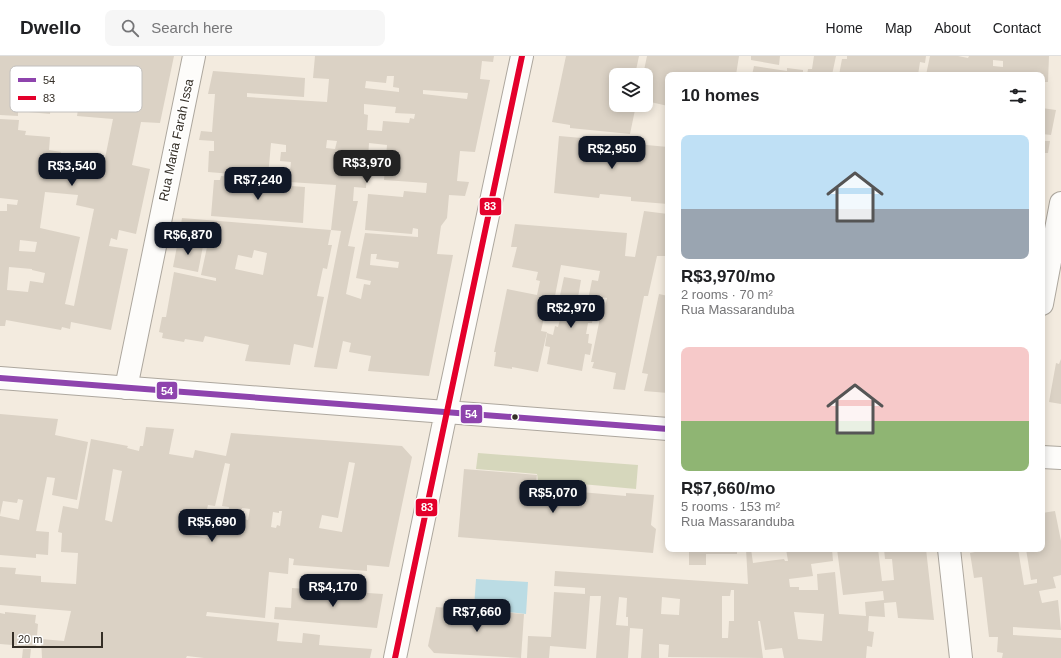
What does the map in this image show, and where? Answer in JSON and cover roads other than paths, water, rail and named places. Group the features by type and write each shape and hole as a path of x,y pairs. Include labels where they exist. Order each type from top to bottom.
{"street":[{"name":"Rua Maria Farah Issa","path":"126,388 194,56"},
{"path":"395,658 522,56"},
{"path":"1045,288 1061,203"},
{"path":"0,378 665,429"},
{"path":"1045,457 1061,458"},
{"path":"949,552 961,658"}],"water":[{"path":"476,579 528,582 526,614 474,608"}]}
